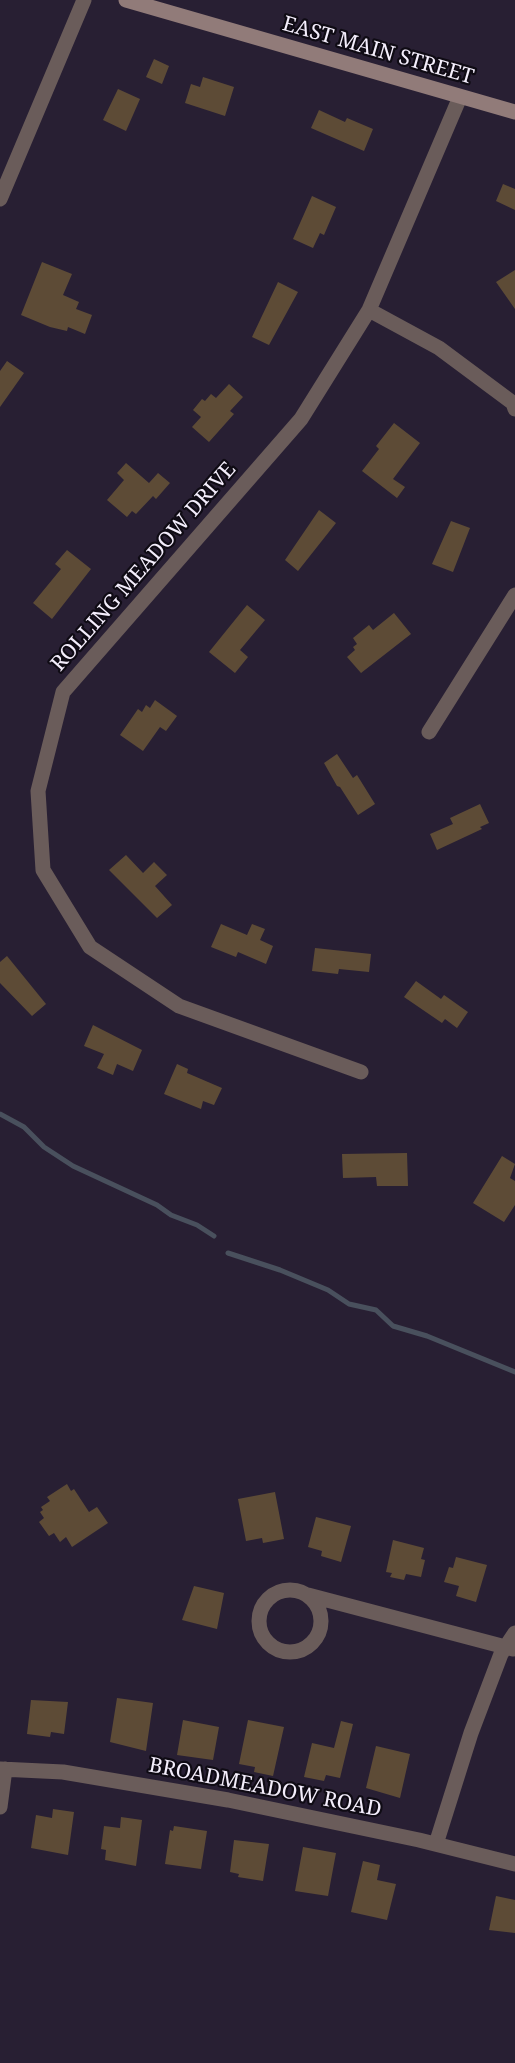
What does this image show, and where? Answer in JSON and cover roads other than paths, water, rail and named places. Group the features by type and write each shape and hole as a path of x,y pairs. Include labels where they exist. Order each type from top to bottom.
{"main road":[{"name":"EAST MAIN STREET","path":"126,0 515,112"}],"street":[{"path":"0,199 84,0"},
{"name":"ROLLING MEADOW DRIVE","path":"361,1072 179,1006 90,947 43,870 38,791 63,692 302,419 369,310 460,97"},
{"path":"369,310 439,348 513,403 515,409"},
{"path":"429,732 515,595"},
{"path":"308,1595 320,1611 320,1631 315,1640 308,1647 289,1652 270,1645 260,1628 259,1618 268,1599 287,1590 308,1595 510,1649"},
{"path":"436,1844 471,1733 510,1649 515,1633"},
{"name":"BROADMEADOW ROAD","path":"0,1807 3,1769 63,1772 193,1794 436,1844 515,1864"}],"waterway":[{"path":"0,1114 24,1127 44,1147 73,1166 157,1205 171,1215 197,1225 214,1236"},
{"path":"228,1253 280,1270 328,1290 349,1304 376,1310 393,1326 427,1336 515,1372"}]}
